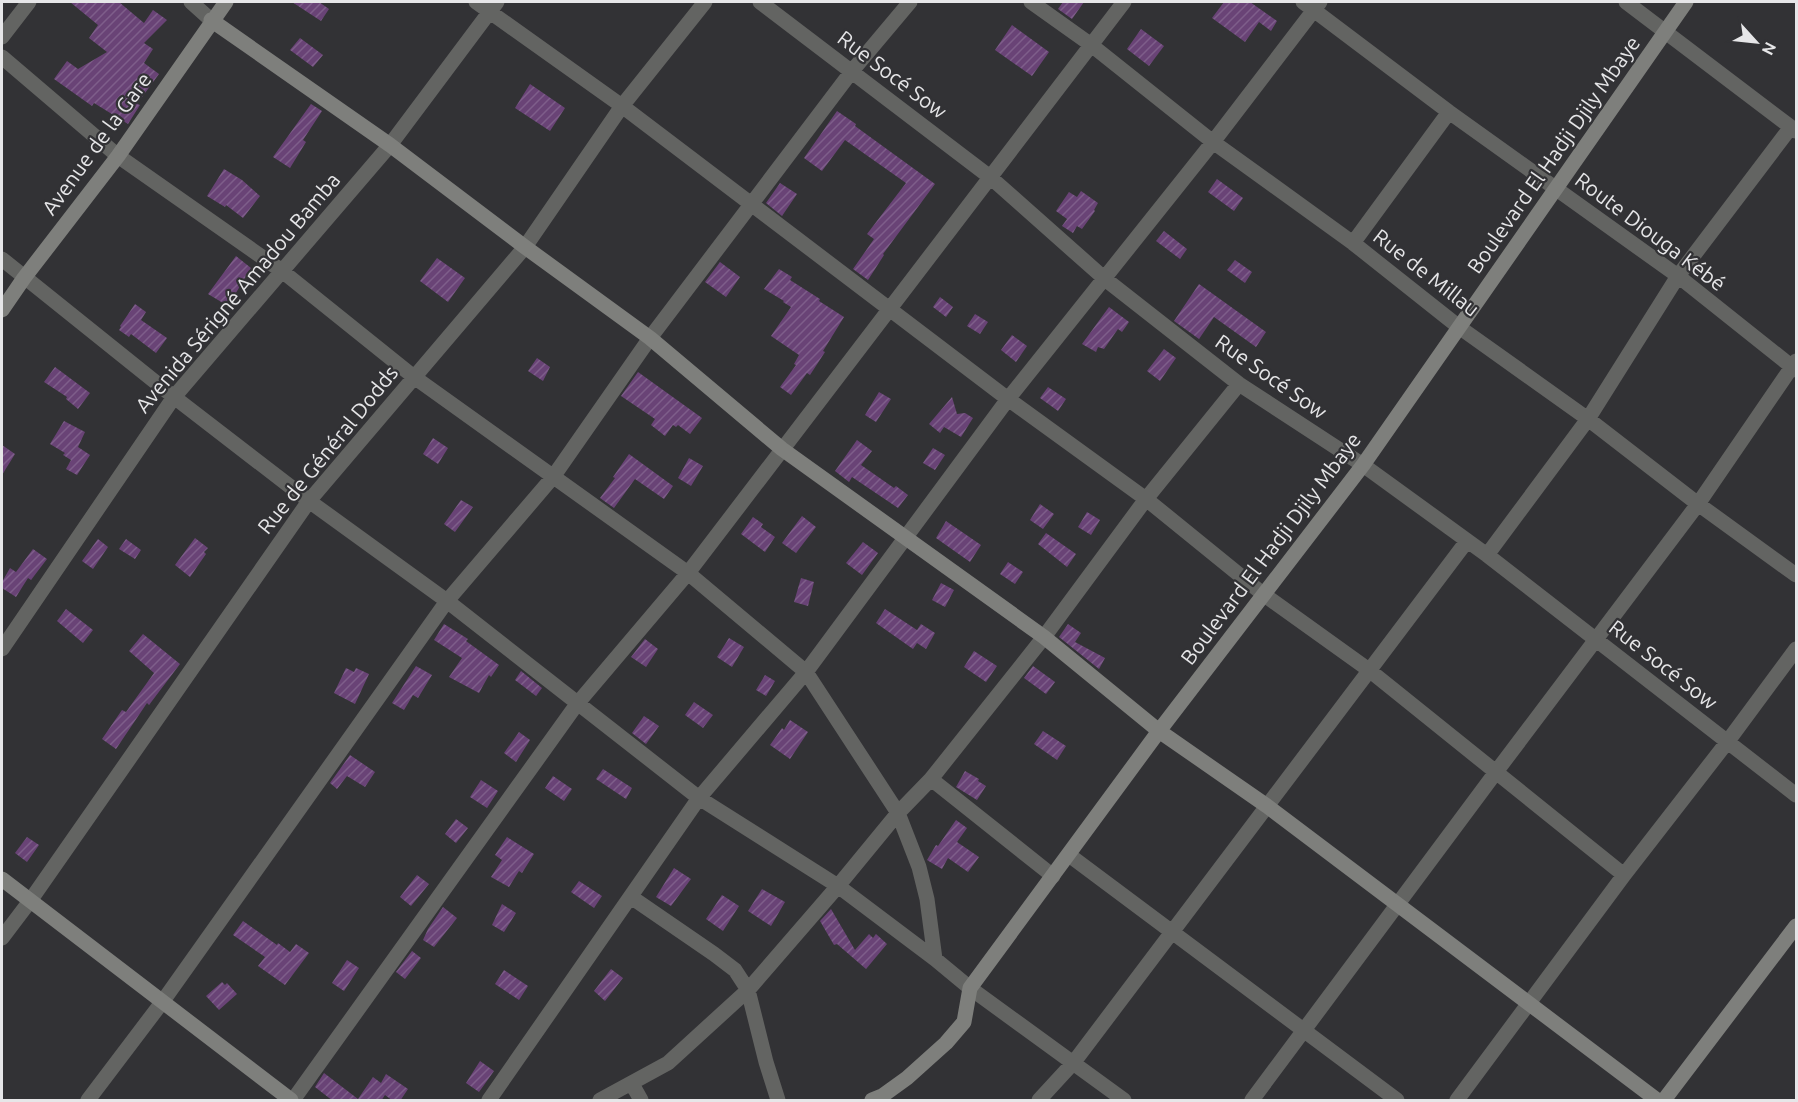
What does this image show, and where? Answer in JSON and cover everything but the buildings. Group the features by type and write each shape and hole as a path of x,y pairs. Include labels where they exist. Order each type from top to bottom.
{"street":[{"path":"2,37 29,2"},
{"path":"191,2 212,20 390,145 650,339 783,449 1044,637 1159,731 1267,806 1657,1101"},
{"name":"Avenue de la Gare","path":"2,310 118,156 226,2"},
{"path":"476,2 493,6 1008,399 1146,499 1263,594 1370,670 1624,875"},
{"name":"Rue de Général Dodds","path":"2,938 309,501 525,247 622,106 705,2"},
{"name":"Rue Socé Sow","path":"760,2 990,177 1105,279 1239,384 1363,465 1487,555 1797,795"},
{"path":"88,1101 163,1001 447,601 553,477 650,339 752,203 852,71 910,2"},
{"name":"Rue de Millau","path":"1031,2 1090,44 1213,142 1353,243 1459,327 1588,419 1698,504 1797,575"},
{"path":"2,879 292,1101 577,704 688,573 1124,2"},
{"path":"1487,555 1588,419 1678,276 1794,129 1626,2"},
{"name":"Boulevard El Hadji Djily Mbaye","path":"880,1099 929,1059 964,1022 970,988 1159,731 1363,465 1686,2"},
{"path":"489,1101 699,798 806,672 1008,399 1213,142 1312,4"},
{"name":"Route Diouga Kébé","path":"1312,4 1449,112 1678,276 1795,366"},
{"name":"Avenida Sérigné Amadou Bamba","path":"2,649 174,397 390,145 493,6"},
{"path":"2,57 118,156 282,271 414,377 688,573 806,672 898,813 927,899 935,959"},
{"path":"1353,243 1449,112"},
{"path":"2,260 174,397 309,501 447,601 699,798 838,886 970,988 1074,1062 1124,1101"},
{"path":"1252,1101 1698,504 1795,366"},
{"path":"600,1101 668,1063 748,990 898,813 931,779 1044,637 1146,499 1239,384"},
{"path":"1039,1101 1074,1062 1467,541"},
{"path":"1457,1101 1624,875 1797,648"},
{"path":"931,779 1053,876"},
{"path":"1069,855 1397,1101"},
{"path":"631,897 735,970 748,990 778,1101"},
{"path":"1664,1101 1797,926"},
{"path":"632,1084 641,1101"}]}
